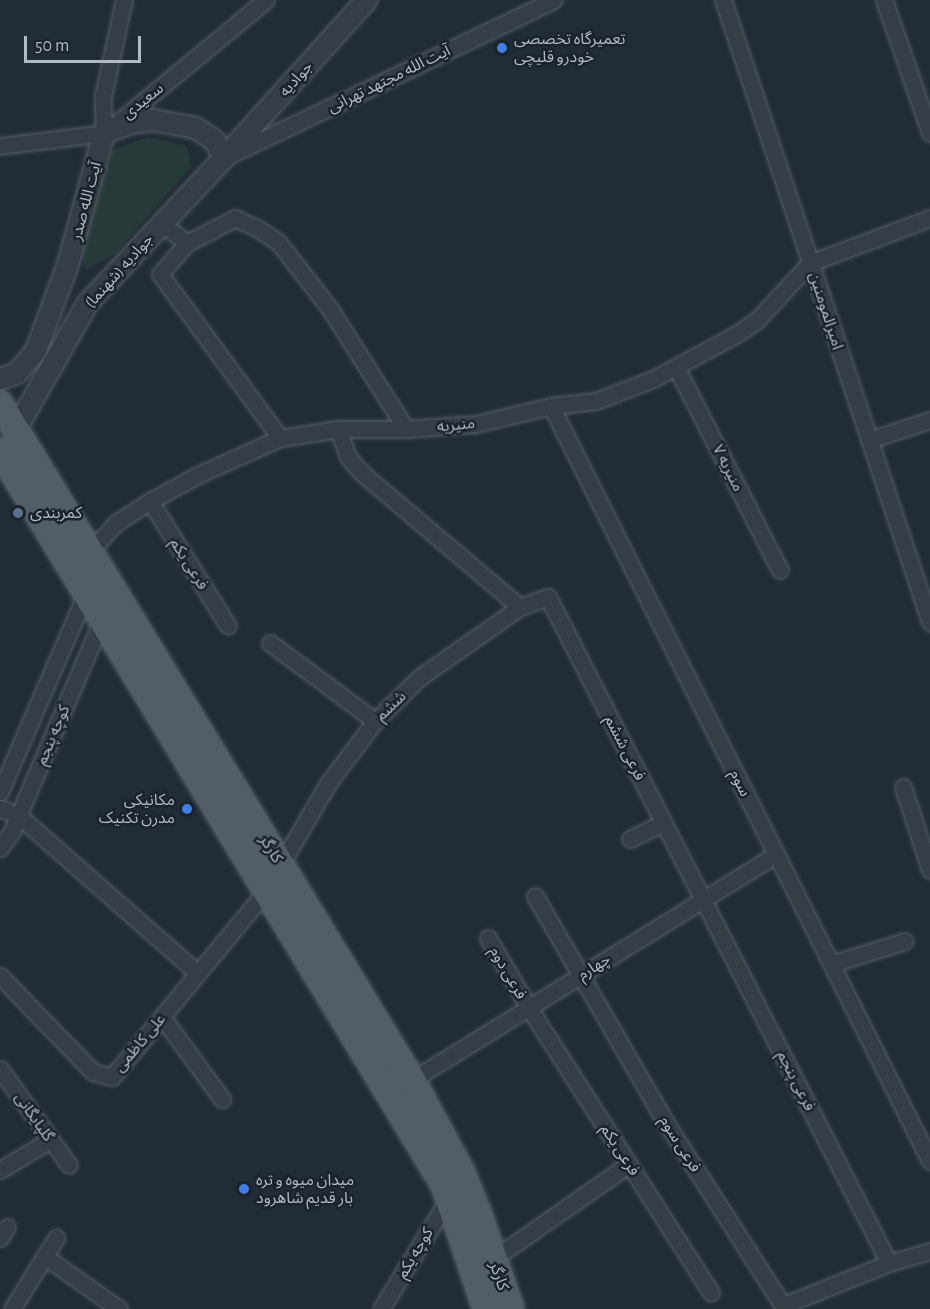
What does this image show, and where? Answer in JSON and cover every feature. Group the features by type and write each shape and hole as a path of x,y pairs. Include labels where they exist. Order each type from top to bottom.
{"main road":[{"name":"کارگر","path":"0,404 412,1080 462,1173 510,1309"},
{"path":"0,453 15,430"},
{"name":"کارگر","path":"0,453 444,1185 486,1309"}],"street":[{"name":"آیت الله صدر","path":"0,379 17,373 36,351 68,264 104,134 103,96 124,0"},
{"name":"سعیدی","path":"104,134 266,0"},
{"name":"جوادیه","path":"225,158 367,0"},
{"name":"آیت الله مجتهد تهرانی","path":"225,158 554,0"},
{"name":"امیرالمومنین","path":"723,0 929,617"},
{"path":"884,0 930,134"},
{"path":"0,146 104,134 135,122 153,120 195,128 215,141 225,158"},
{"name":"جوادیه (شهنما)","path":"15,430 87,304 225,158"},
{"path":"280,438 160,274 187,243 235,218 259,229 279,243 330,309 405,429"},
{"path":"810,263 930,218"},
{"path":"162,224 187,243"},
{"name":"منیریه","path":"89,552 116,523 150,501 200,474 280,438 338,429 405,429 476,424 551,406 596,401 653,379 737,334 757,320 810,263"},
{"name":"منیریه ۷","path":"676,367 780,570"},
{"name":"سوم","path":"551,406 930,1161"},
{"path":"869,440 930,420"},
{"path":"338,429 348,457 363,474 520,607"},
{"name":"فرعی یکم","path":"150,501 228,626"},
{"path":"0,792 86,592"},
{"name":"ششم","path":"281,864 330,782 375,721 420,677 520,607 548,597"},
{"name":"فرعی ششم","path":"548,597 703,899"},
{"name":"کوچه پنجم","path":"0,848 11,833 19,816 102,620"},
{"path":"270,643 375,721"},
{"path":"903,787 930,870"},
{"path":"0,808 19,816 198,973"},
{"path":"915,822 930,819"},
{"path":"630,838 663,823"},
{"name":"چهارم","path":"412,1080 776,854"},
{"name":"علی کاظمی","path":"0,976 93,1072 112,1077 266,891"},
{"name":"فرعی سوم","path":"535,896 666,1123 784,1307"},
{"name":"فرعی پنجم","path":"703,899 889,1263"},
{"name":"فرعی دوم","path":"488,938 529,1008"},
{"path":"831,964 905,941"},
{"name":"فرعی یکم","path":"529,1008 711,1293"},
{"path":"162,1017 222,1099"},
{"name":"گلپایگانی","path":"0,1069 69,1165"},
{"path":"0,1170 50,1140"},
{"path":"493,1259 629,1164"},
{"name":"کوچه یکم","path":"381,1309 449,1198"},
{"path":"12,1309 56,1238"},
{"path":"784,1307 889,1263 930,1251"},
{"path":"44,1256 119,1309"}],"shaded area":[{"path":"148,137 187,146 191,167 115,254 86,270 80,251 113,150"}],"place":[{"name":"تعمیرگاه تخصصی خودرو قلیچی","path":"502,48"},
{"name":"کمربندی","path":"18,513"},
{"name":"مکانیکی مدرن تکنیک","path":"187,809"},
{"name":"میدان میوه و تره بار قدیم شاهرود","path":"244,1189"}]}
